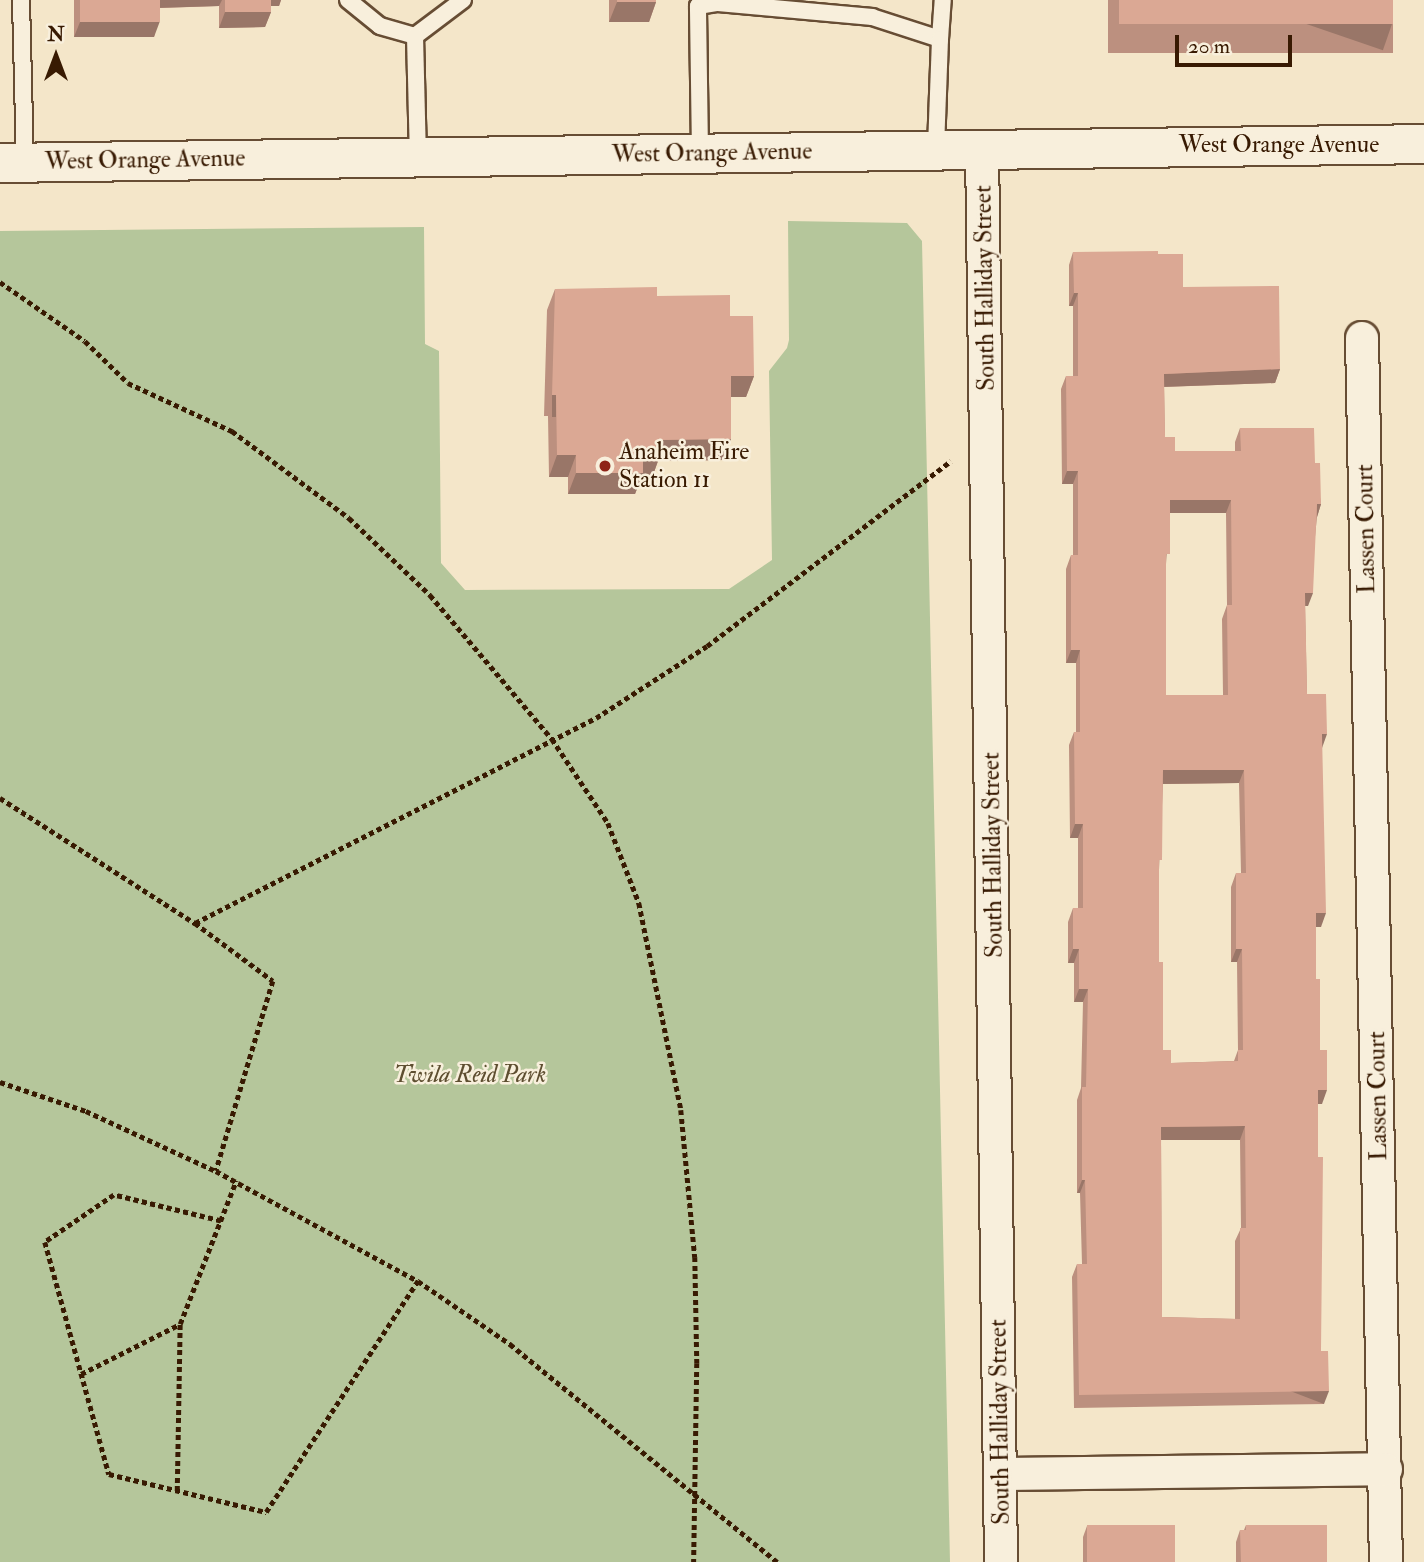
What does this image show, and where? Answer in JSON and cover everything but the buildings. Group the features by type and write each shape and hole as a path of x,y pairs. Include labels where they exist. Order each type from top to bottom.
{"street":[{"name":"West Orange Avenue","path":"12,162 1424,144"},
{"name":"South Halliday Street","path":"982,148 1001,1562"},
{"name":"Lassen Court","path":"1362,338 1386,1562"},
{"path":"1001,1475 1386,1469"}],"lane":[{"path":"12,162 22,0"},
{"path":"348,0 380,26 415,36"},
{"path":"415,36 463,0"},
{"path":"936,149 943,0"},
{"path":"700,153 698,6 718,3 872,17 940,38"},
{"path":"415,36 418,157"}],"path":[{"path":"0,282 85,341 128,383 232,431 349,519 430,595 552,739 608,823 639,903 662,1004 681,1110 695,1257 694,1562"},
{"path":"195,923 596,718 707,646 987,433"},
{"path":"0,798 195,923 273,981 216,1171"},
{"path":"0,1082 86,1111 216,1171 418,1281 510,1344 777,1562"},
{"path":"177,1491 180,1324 236,1181"},
{"path":"221,1221 114,1195 45,1242 109,1475 266,1512 418,1281"},
{"path":"82,1374 180,1324"}],"green space":[{"name":"Twila Reid Park","path":"788,221 907,223 922,241 950,1562 0,1562 0,231 424,227 425,344 439,351 441,563 465,590 729,589 772,560 769,371 787,348 789,340"}],"place":[{"name":"Anaheim Fire Station 11","path":"605,466"}]}
